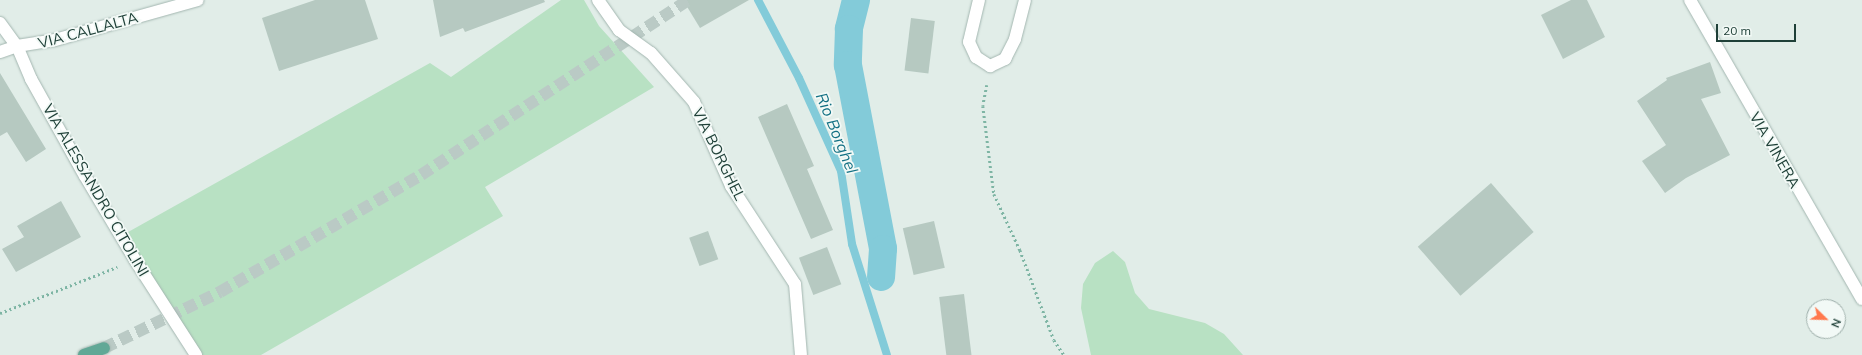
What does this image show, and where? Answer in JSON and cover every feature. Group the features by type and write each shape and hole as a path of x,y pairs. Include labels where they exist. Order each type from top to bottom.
{"main road":[{"path":"84,355 104,348"}],"street":[{"name":"VIA CALLALTA","path":"0,52 17,46 55,40 198,0"},
{"name":"VIA BORGHEL","path":"598,0 619,30 651,53 694,102 731,186 795,284 801,355"},
{"path":"979,0 969,42 976,56 990,66 1005,59 1015,39 1025,0"},
{"name":"VIA VINERA","path":"1690,0 1862,299"},
{"name":"VIA ALESSANDRO CITOLINI","path":"0,23 17,46 31,78 135,260 196,355"}],"path":[{"path":"990,66 983,106 994,194 1020,250 1054,340 1064,355"},
{"path":"0,313 135,260"}],"green space":[{"path":"561,0 584,0 599,26 654,87 485,187 503,216 261,355 196,355 121,236 430,63 451,77"},
{"path":"1113,251 1125,262 1135,293 1149,309 1205,323 1224,334 1243,355 1091,355 1081,308 1083,284 1095,263"}],"building":[{"path":"315,0 365,0 378,39 279,71 262,18"},
{"path":"433,0 544,0 545,2 465,32 463,28 440,37"},
{"path":"683,0 749,0 700,28"},
{"path":"1571,0 1587,0 1605,37 1563,59 1541,15"},
{"path":"911,18 935,21 928,74 905,71"},
{"path":"1710,62 1721,93 1701,99 1730,155 1686,178 1665,193 1642,161 1666,145 1637,101 1667,80 1666,78"},
{"path":"0,73 46,149 26,162 7,132 0,136"},
{"path":"787,104 814,166 807,169 833,230 811,239 758,117"},
{"path":"1491,183 1534,232 1460,296 1418,247"},
{"path":"61,201 81,237 16,272 2,249 24,237 17,226"},
{"path":"934,221 945,268 914,275 903,228"},
{"path":"708,231 718,259 699,266 689,238"},
{"path":"827,247 841,284 813,295 799,258"},
{"path":"964,294 971,355 946,355 939,297"}],"waterway":[{"name":"Rio Borghel","path":"758,0 799,78 841,171 852,244 887,355"},
{"path":"856,0 849,29 848,65 883,249 881,277"}],"tunnel":[{"path":"104,348 220,292 421,175 688,0"}]}
